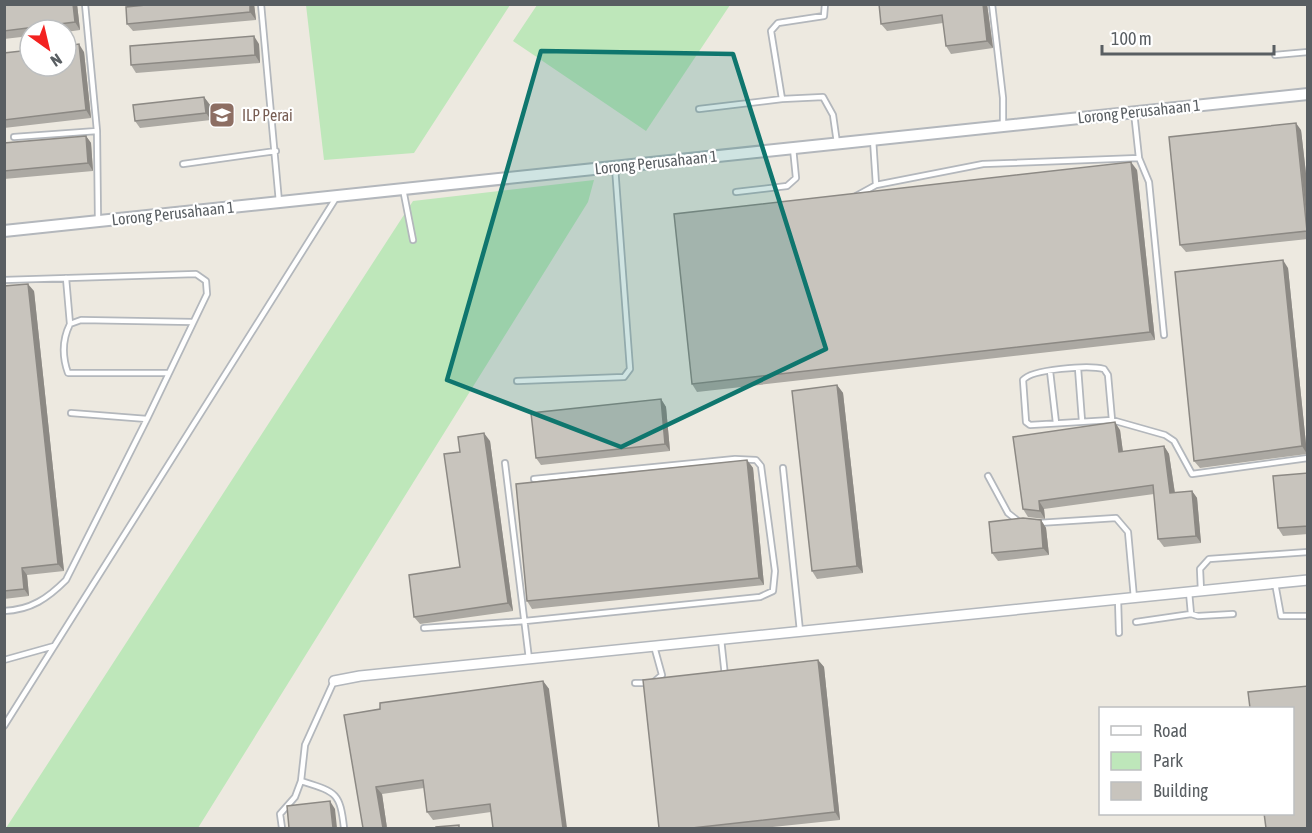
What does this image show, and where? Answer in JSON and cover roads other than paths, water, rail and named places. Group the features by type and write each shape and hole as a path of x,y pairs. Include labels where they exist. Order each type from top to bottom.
{"street":[{"name":"Lorong Perusahaan 1","path":"4,231 1308,94"},
{"path":"334,681 360,676 1308,580"}],"lane":[{"path":"85,4 97,130 98,221"},
{"path":"261,4 279,202"},
{"path":"782,99 771,31 774,25 785,21 820,18 826,13 825,4"},
{"path":"992,4 1003,98 1003,126"},
{"path":"1275,55 1308,52"},
{"path":"699,109 816,96 827,101 833,115 837,143"},
{"path":"1134,112 1139,158 1149,182 1164,335"},
{"path":"14,136 97,130"},
{"path":"873,140 876,185"},
{"path":"736,192 787,186 796,178 793,148"},
{"path":"183,164 276,152"},
{"path":"852,199 876,185 983,164 1139,158"},
{"path":"517,381 624,377 630,369 615,167"},
{"path":"403,189 413,240"},
{"path":"4,726 338,196"},
{"path":"4,280 196,274 206,281 207,294 66,580 48,598 20,610 4,611"},
{"path":"66,278 70,324 63,337 64,363 68,373 169,373"},
{"path":"70,324 81,320 193,322"},
{"path":"1078,368 1082,421"},
{"path":"1112,420 1106,371 1100,368 1078,368 1028,374 1023,380 1026,422 1030,426 1112,420 1170,437 1192,474 1308,458"},
{"path":"1050,371 1056,423"},
{"path":"71,414 147,419"},
{"path":"424,628 525,621 760,597 773,591 775,571 761,465 756,460 735,459 534,479"},
{"path":"505,463 529,659"},
{"path":"783,468 800,631"},
{"path":"988,476 1013,520 1022,522"},
{"path":"1033,522 1055,524 1116,518 1128,532 1134,598"},
{"path":"1201,591 1200,569 1209,560 1308,552"},
{"path":"1275,583 1281,616 1308,616"},
{"path":"1189,592 1191,614"},
{"path":"1118,599 1119,633"},
{"path":"1136,622 1191,614 1198,616 1233,614"},
{"path":"721,639 725,676"},
{"path":"4,660 55,645"},
{"path":"635,683 653,682 662,675 654,646"},
{"path":"282,828 280,814 295,797 301,781 305,746 334,681"},
{"path":"301,781 332,792 341,803 344,828"}],"place":[{"name":"ILP Perai","path":"222,115"}]}
